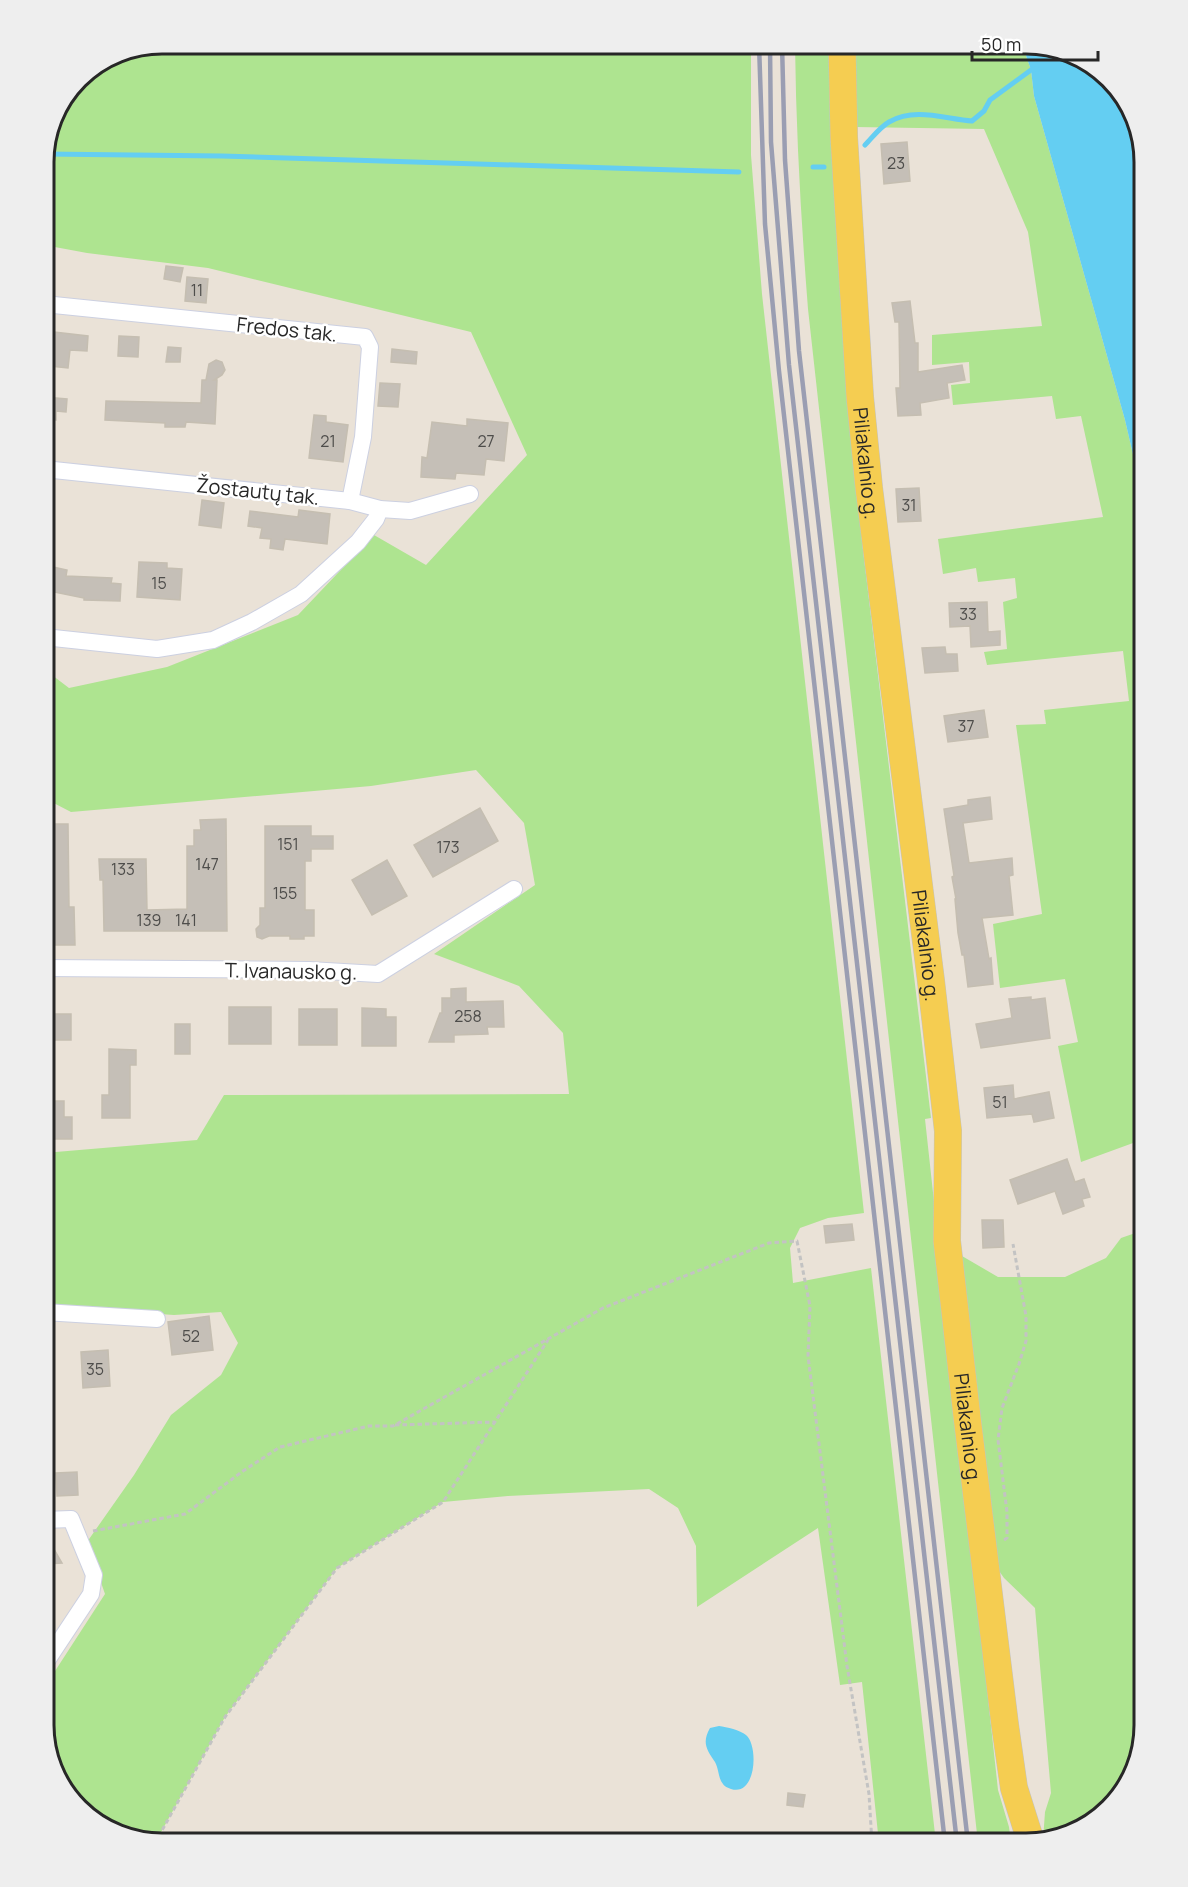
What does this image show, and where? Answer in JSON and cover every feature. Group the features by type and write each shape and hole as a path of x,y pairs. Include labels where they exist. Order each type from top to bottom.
{"main road":[{"name":"Piliakalnio g.","path":"842,54 844,137 867,465 948,1131 947,1241 1014,1788 1028,1833"}],"street":[{"name":"Fredos tak.","path":"54,305 364,337 370,346 363,437 350,501"},
{"name":"Žostautų tak.","path":"54,470 350,501 381,509 410,511 470,494"},
{"path":"54,638 157,649 213,640 252,622 301,594 358,542 381,509"},
{"name":"T. Ivanausko g.","path":"54,968 309,970 378,974 514,889"},
{"path":"54,1313 157,1319"},
{"path":"54,1522 74,1526 94,1575 91,1594 54,1650"}],"path":[{"path":"393,1426 603,1308 769,1243 797,1241 810,1306 810,1368 847,1666 869,1794 871,1833"},
{"path":"984,1550 1007,1538 1007,1512 998,1440 1002,1408 1026,1341 1026,1316 1013,1244"},
{"path":"161,1833 225,1717 337,1568 443,1502 550,1338"},
{"path":"74,1526 185,1514 280,1447 369,1426 495,1422"}],"green space":[{"path":"162,54 751,54 751,155 762,294 864,1213 828,1218 800,1228 790,1248 793,1283 871,1268 935,1833 878,1833 862,1682 840,1685 818,1528 697,1607 696,1546 678,1508 649,1489 508,1496 443,1502 337,1568 225,1717 161,1833 127,1827 102,1815 81,1796 65,1773 54,1732 54,1673 105,1594 87,1542 134,1475 171,1415 221,1375 238,1343 221,1312 174,1315 54,1307 54,1152 197,1140 224,1095 569,1094 563,1033 519,986 434,954 535,885 524,823 476,770 371,786 71,812 54,803 54,677 69,688 167,667 298,615 374,535 426,565 527,455 471,332 208,268 54,247 55,148 62,121 76,96 96,76 127,60"},
{"path":"795,54 833,54 861,533 931,1118 925,1119 998,1790 1010,1833 977,1833 808,309 796,110"},
{"path":"854,54 1025,54 1031,70 1034,96 1134,459 1134,1143 1081,1162 1058,1046 1078,1042 1065,979 1000,988 993,924 1042,914 1016,725 1046,724 1044,710 1129,701 1123,651 987,665 984,652 1007,649 1003,602 1017,598 1015,578 978,582 976,568 943,574 938,539 1103,517 1081,416 1056,419 1052,396 953,405 951,385 970,383 969,362 932,365 932,335 1042,326 1028,232 984,129 855,127"},
{"path":"1134,1233 1133,1739 1126,1766 1112,1791 1086,1815 1061,1827 1044,1831 1045,1812 1051,1793 1035,1608 1004,1578 997,1568 962,1256 998,1277 1065,1277 1106,1258 1121,1238"}],"water":[{"path":"1025,54 1061,60 1086,72 1116,102 1130,134 1134,162 1134,459 1034,96 1031,70"},
{"path":"719,1726 746,1735 753,1749 753,1769 750,1778 746,1785 739,1789 731,1789 724,1785 707,1749 706,1737 710,1728"}],"building":[{"path":"907,142 910,181 884,184 881,144"},
{"path":"166,266 183,268 180,282 164,279"},
{"path":"187,277 208,279 206,303 185,301"},
{"path":"910,301 915,343 918,343 918,372 962,365 965,380 947,383 949,398 920,403 921,415 898,416 896,388 900,388 899,322 895,322 892,303"},
{"path":"54,332 88,336 87,351 70,350 68,368 54,366"},
{"path":"119,336 139,337 138,357 118,356"},
{"path":"168,347 181,348 180,362 166,362"},
{"path":"392,349 417,352 416,364 391,362"},
{"path":"216,360 222,362 225,370 214,380 217,380 215,424 186,422 185,427 165,427 165,423 105,420 106,401 201,403 202,380 206,380 209,364"},
{"path":"380,383 400,384 398,407 378,406"},
{"path":"54,398 67,399 66,412 56,411 56,420 54,420"},
{"path":"314,415 326,416 326,422 348,425 343,462 309,458"},
{"path":"467,419 508,423 504,461 486,459 484,475 456,473 455,479 421,477 422,457 427,458 432,422 467,426"},
{"path":"919,488 921,521 898,522 896,489"},
{"path":"202,500 224,503 221,528 199,525"},
{"path":"299,510 330,514 327,544 285,539 283,550 270,548 271,539 260,538 262,528 248,526 250,511 298,517"},
{"path":"139,562 167,563 167,568 182,569 180,600 137,597"},
{"path":"54,567 67,570 66,576 112,578 111,583 121,584 120,601 84,600 84,598 54,592"},
{"path":"987,602 988,632 1000,631 1000,645 971,647 970,626 950,627 949,603"},
{"path":"945,647 946,654 957,654 958,671 925,673 922,648"},
{"path":"984,710 988,737 948,742 944,716"},
{"path":"990,797 992,819 963,823 969,863 1012,858 1013,875 1009,876 1013,915 982,918 989,959 991,958 993,984 968,987 964,955 962,955 958,933 952,877 954,876 944,809 968,805 968,800"},
{"path":"480,808 498,841 433,877 414,845"},
{"path":"226,819 227,931 104,931 103,880 100,880 99,859 146,859 147,910 187,909 187,846 194,846 194,830 201,830 200,820"},
{"path":"54,824 68,824 69,907 74,907 75,945 54,945"},
{"path":"265,826 311,826 311,836 333,836 333,849 311,849 311,861 305,861 305,910 314,910 314,936 304,936 304,939 290,939 290,936 269,936 262,939 257,937 256,929 260,925 260,908 265,908"},
{"path":"387,860 407,896 372,915 352,880"},
{"path":"466,988 466,1002 503,1001 504,1027 487,1027 488,1034 454,1035 454,1042 429,1042 440,1013 442,1013 442,998 451,998 451,989"},
{"path":"1031,997 1031,1000 1045,998 1050,1038 981,1048 976,1024 1012,1018 1009,999"},
{"path":"229,1007 271,1007 271,1044 229,1044"},
{"path":"362,1008 386,1009 386,1017 396,1017 396,1046 362,1046"},
{"path":"299,1009 337,1009 337,1045 299,1045"},
{"path":"54,1014 71,1014 71,1040 54,1040"},
{"path":"175,1024 190,1024 190,1054 175,1054"},
{"path":"109,1049 136,1050 136,1065 130,1065 130,1118 102,1118 102,1095 109,1095"},
{"path":"1013,1085 1014,1099 1049,1092 1054,1118 1034,1122 1032,1114 987,1118 984,1088"},
{"path":"54,1101 64,1101 64,1117 72,1117 72,1139 54,1139"},
{"path":"1067,1159 1075,1182 1084,1179 1090,1197 1082,1199 1084,1206 1063,1214 1055,1191 1018,1204 1010,1180"},
{"path":"982,1220 1003,1220 1004,1247 983,1248"},
{"path":"852,1224 854,1240 826,1243 824,1226"},
{"path":"209,1316 213,1350 172,1355 168,1322"},
{"path":"108,1350 110,1386 83,1388 81,1352"},
{"path":"77,1472 78,1495 57,1496 56,1473"},
{"path":"54,1549 62,1563 54,1563"},
{"path":"788,1793 805,1795 803,1807 787,1805"}],"waterway":[{"path":"865,145 886,124 909,115 930,115 972,121 984,111 990,100 1031,70 1037,69"},
{"path":"54,154 222,156 739,172"},
{"path":"813,167 824,167"}],"railway":[{"path":"759,54 765,224 779,371 944,1833"},
{"path":"770,54 771,142 789,365 956,1833"},
{"path":"782,54 785,160 799,351 967,1833"}]}
